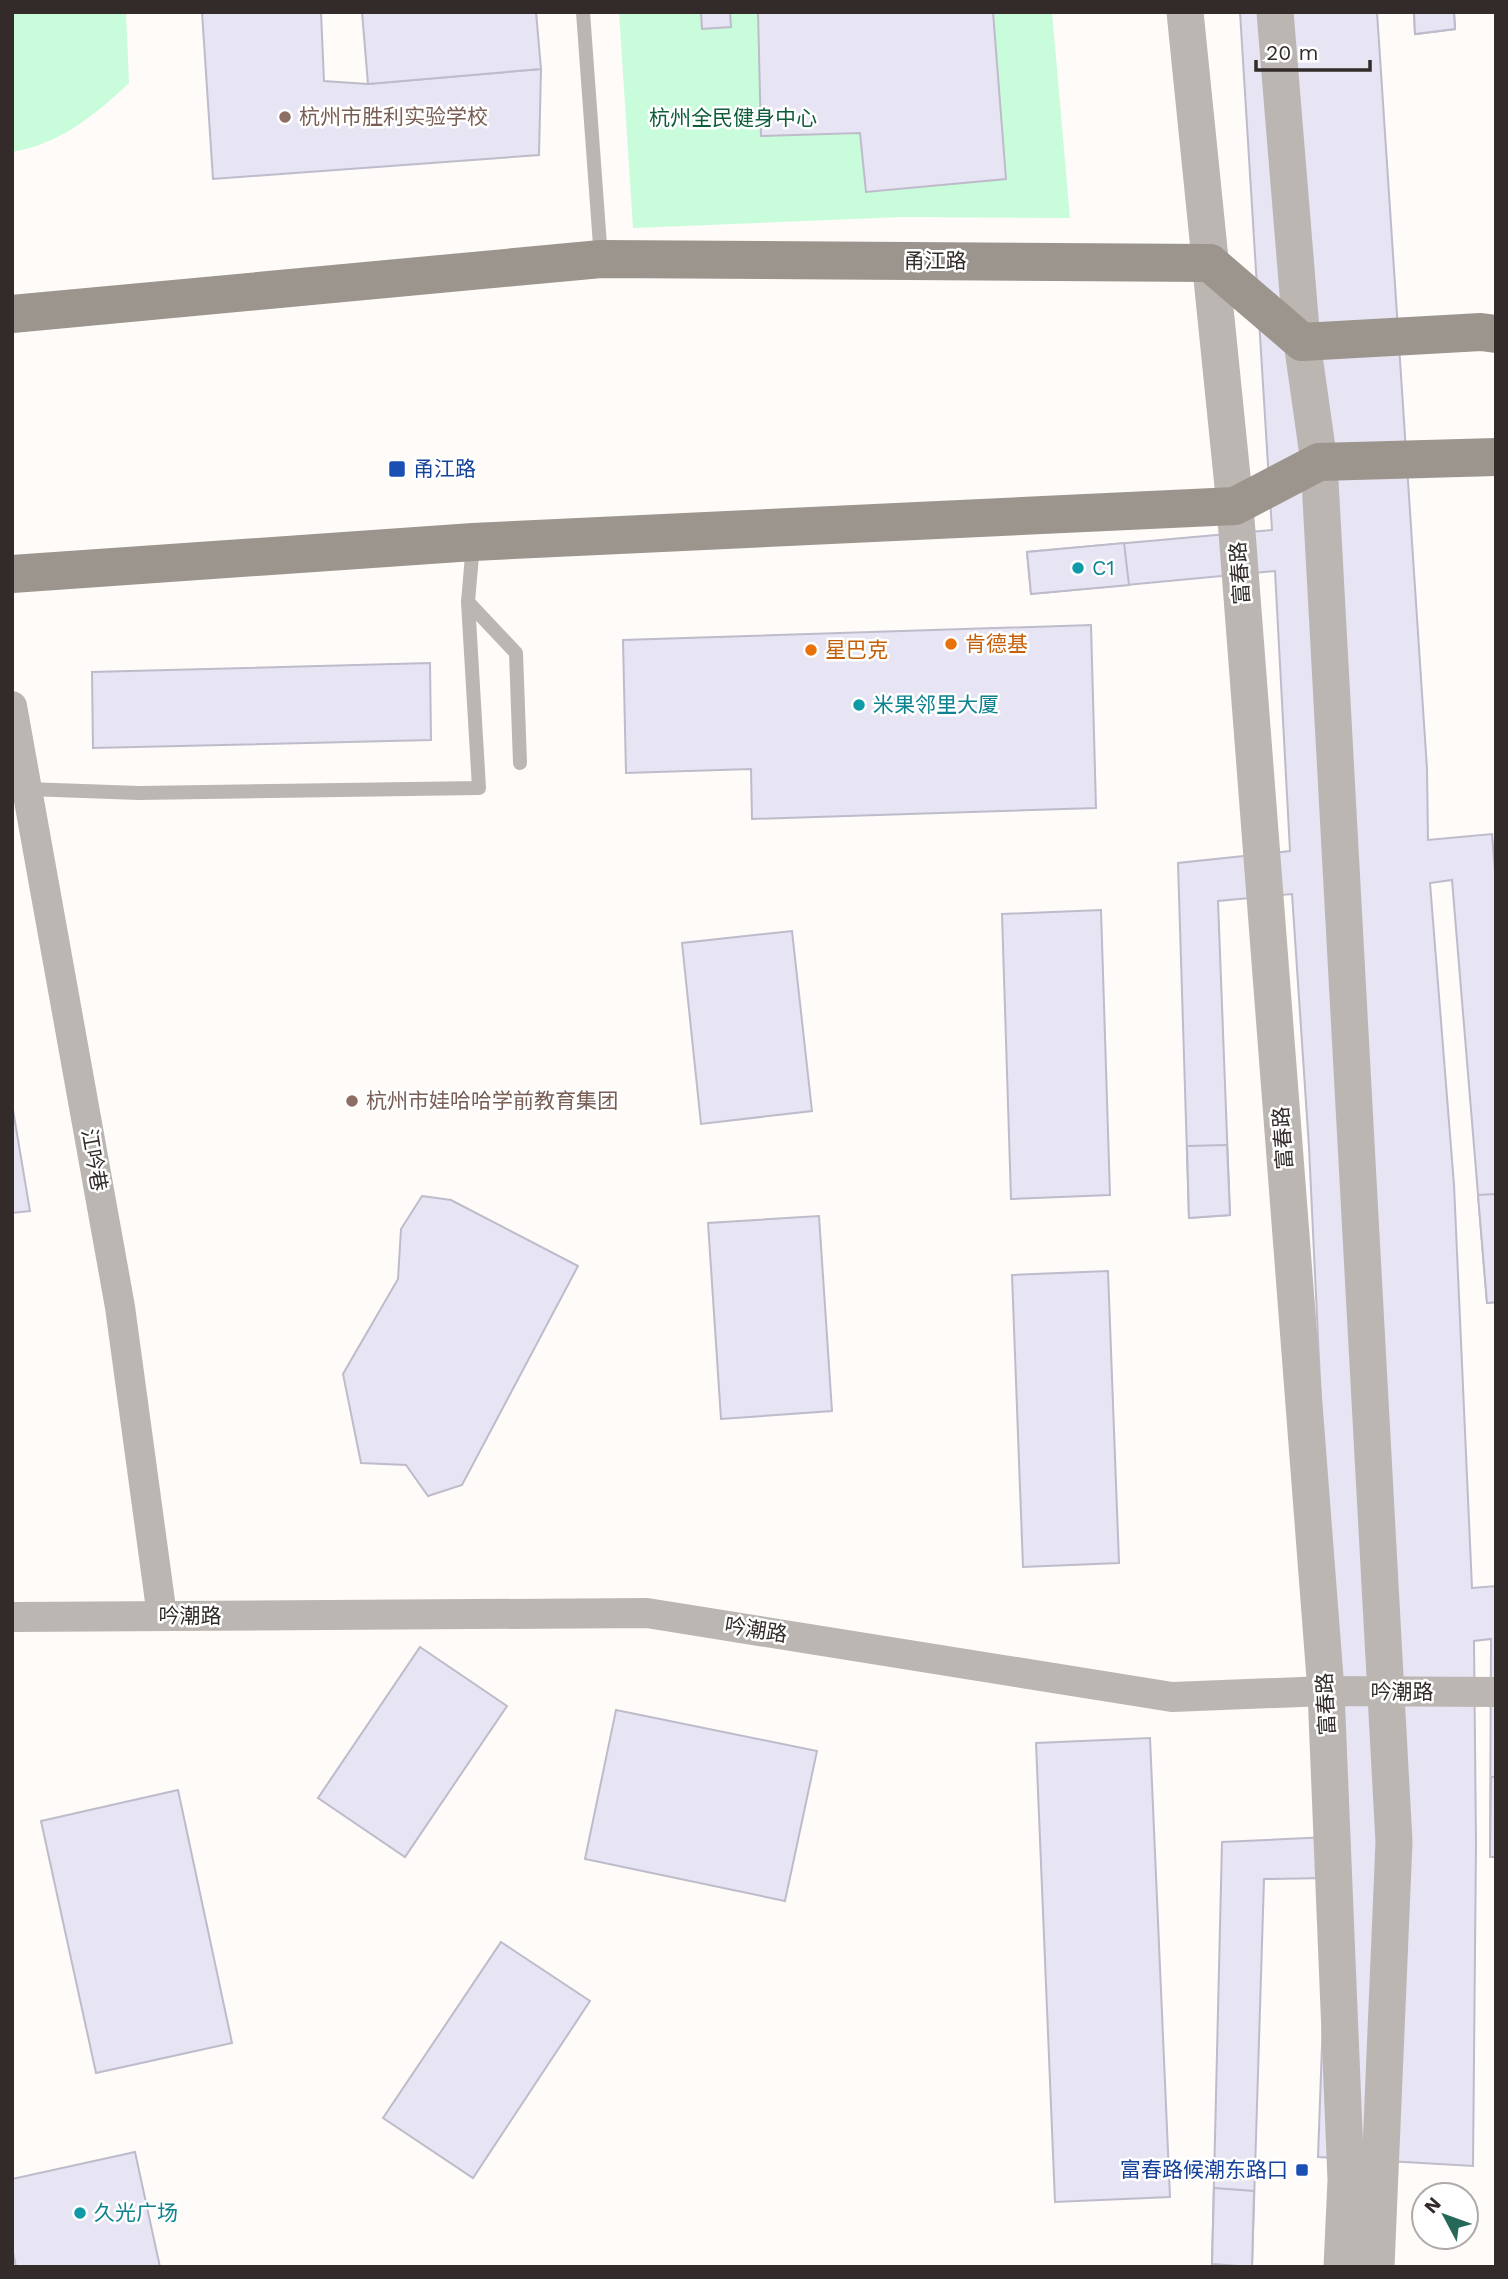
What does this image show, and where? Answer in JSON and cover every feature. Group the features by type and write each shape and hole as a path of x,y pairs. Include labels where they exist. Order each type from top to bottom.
{"main road":[{"name":"甬江路","path":"12,314 601,259 1210,263"},
{"path":"1210,263 1302,342 1488,333"},
{"path":"12,574 473,542 1235,506 1319,462 1496,457"}],"street":[{"name":"富春路","path":"1185,12 1235,506 1326,1691 1346,2180 1342,2267"},
{"path":"1275,12 1302,342 1319,462 1394,1842 1376,2267"},
{"name":"江吟巷","path":"12,706 120,1307 162,1616"},
{"name":"吟潮路","path":"12,1617 647,1613 1172,1698 1326,1691 1496,1692"}],"lane":[{"path":"583,12 601,259"},
{"path":"27,789 139,793 479,788 468,602 473,542"},
{"path":"468,602 516,653 520,762"}],"green space":[{"path":"12,12 126,12 129,83 76,127 46,142 12,152"},
{"name":"杭州全民健身中心","path":"619,12 1052,12 1070,218 902,217 633,228"}],"building":[{"path":"202,12 321,12 324,81 368,84 541,69 539,155 213,179"},
{"path":"362,12 536,12 541,69 368,84"},
{"path":"701,12 730,12 731,27 702,29"},
{"path":"758,12 993,12 1006,179 866,192 860,133 761,136"},
{"path":"1240,12 1377,12 1427,769 1428,840 1492,834 1496,882 1496,1302 1487,1303 1452,880 1430,883 1454,1185 1472,1588 1496,1586 1496,1857 1490,1857 1491,1639 1474,1641 1476,1844 1473,2166 1318,2157 1328,1878 1264,1879 1252,2267 1212,2264 1222,1842 1328,1837 1331,1614 1309,1147 1292,894 1218,901 1230,1215 1189,1218 1178,863 1290,851 1275,571 1031,594 1027,552 1272,530"},
{"path":"1414,12 1454,12 1455,29 1415,34"},
{"path":"1414,12 1454,12 1455,29 1415,34"},
{"name":"C1","path":"1124,543 1129,585 1031,594 1027,552"},
{"name":"米果邻里大厦","path":"1091,625 1096,808 752,819 751,769 626,773 623,640"},
{"path":"430,663 431,740 93,748 92,672"},
{"path":"1101,910 1110,1195 1011,1199 1002,914"},
{"path":"792,931 812,1111 701,1124 682,943"},
{"path":"12,1104 30,1211 12,1213"},
{"path":"1227,1145 1230,1215 1189,1218 1187,1146"},
{"path":"1496,1194 1496,1302 1487,1303 1478,1195"},
{"path":"422,1196 451,1200 578,1266 462,1485 428,1496 406,1465 361,1463 343,1374 398,1279 401,1229"},
{"path":"819,1216 832,1411 721,1419 708,1223"},
{"path":"1108,1271 1119,1563 1023,1567 1012,1275"},
{"path":"420,1647 507,1706 405,1857 318,1798"},
{"path":"616,1710 817,1751 785,1901 585,1859"},
{"path":"1150,1738 1170,2197 1055,2202 1036,1743"},
{"path":"1491,1777 1496,1777 1496,1857 1490,1857"},
{"path":"178,1790 232,2043 96,2073 41,1821"},
{"path":"501,1942 590,2001 473,2178 383,2118"},
{"name":"久光广场","path":"135,2152 160,2267 16,2267 12,2247 12,2179"},
{"path":"1214,2188 1254,2191 1252,2267 1212,2264"}],"place":[{"name":"杭州市胜利实验学校","path":"285,117"},
{"name":"甬江路","path":"397,469"},
{"name":"C1","path":"1078,568"},
{"name":"肯德基","path":"951,644"},
{"name":"星巴克","path":"811,650"},
{"name":"米果邻里大厦","path":"859,705"},
{"name":"杭州市娃哈哈学前教育集团","path":"352,1101"},
{"name":"富春路候潮东路口","path":"1302,2170"},
{"name":"久光广场","path":"80,2213"}]}
